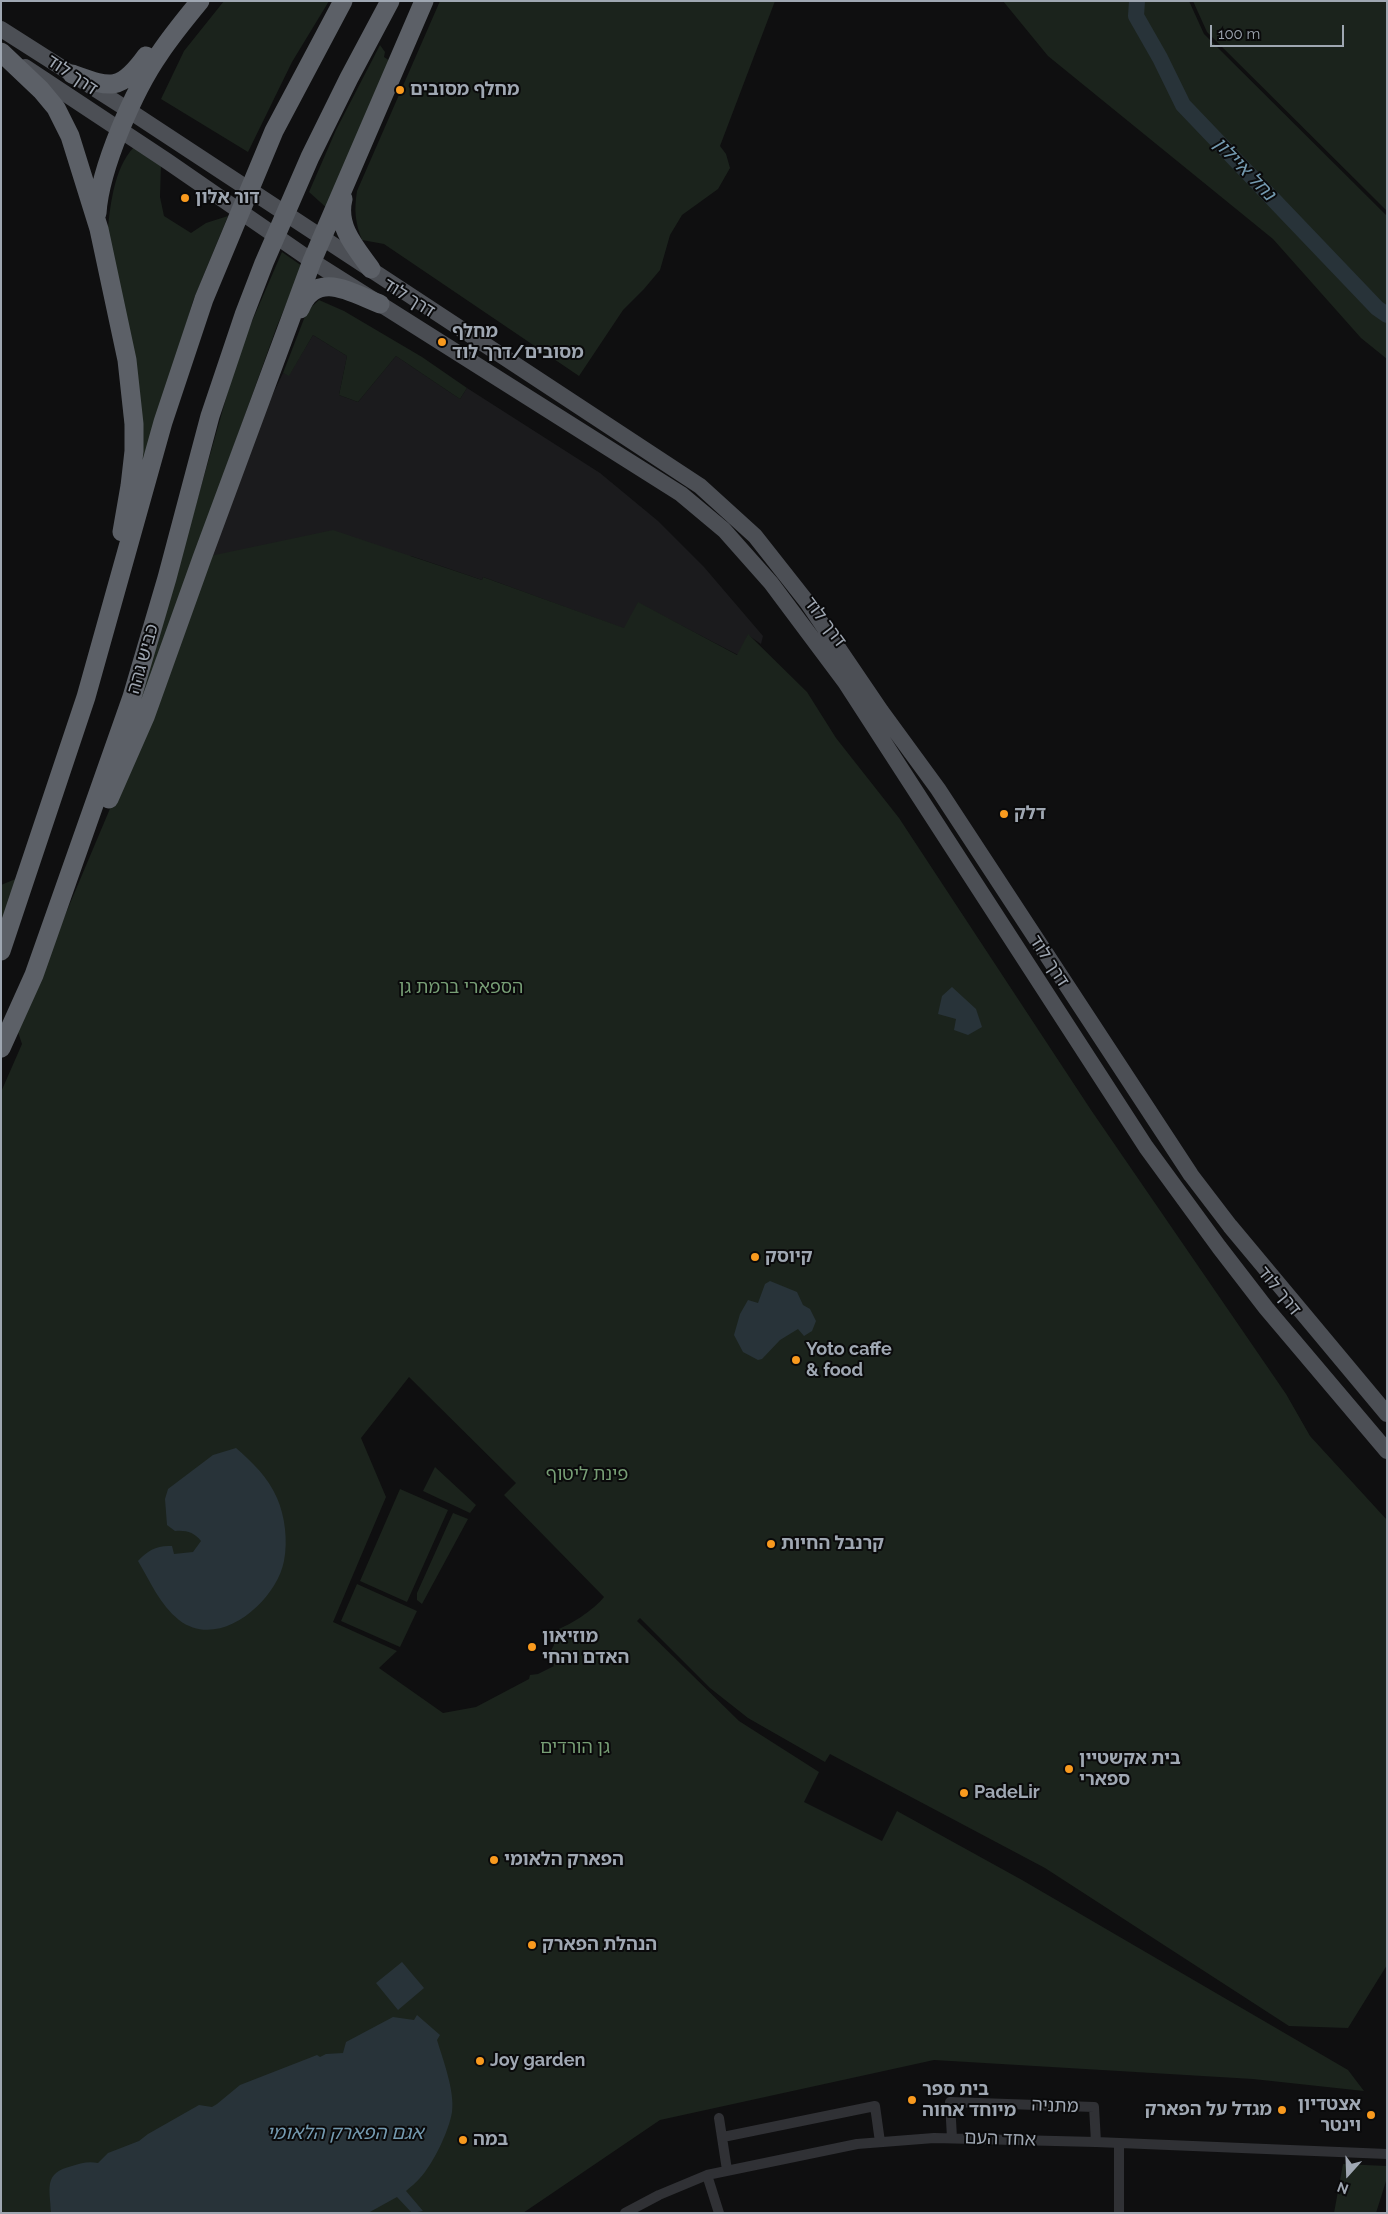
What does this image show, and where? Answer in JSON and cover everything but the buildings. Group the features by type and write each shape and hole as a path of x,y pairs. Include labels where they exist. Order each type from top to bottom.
{"highway":[{"path":"72,74 102,84 115,84 125,79 132,75 172,24 200,1"},
{"path":"99,230 97,214 98,194 120,132 144,78 158,54 200,1"},
{"path":"1,951 86,697 164,422 204,299 265,153 295,91 343,1"},
{"name":"כביש גהה","path":"1,1048 34,975 132,697 167,578 210,416 244,315 301,177 349,78 390,1"},
{"path":"34,975 145,717 312,261 424,1"},
{"path":"1,52 41,90 56,108 70,136 99,230 127,360 134,424 134,451 122,533 86,697"},
{"path":"346,185 342,204 343,225 349,239 371,269"},
{"path":"248,433 270,387 301,305 309,295 317,288 325,286 342,288 380,304"}],"main road":[{"name":"דרך לוד","path":"1,29 130,111 700,486 755,536 807,602 880,711 938,789 1191,1175 1230,1226 1387,1414"},
{"name":"דרך לוד","path":"1,52 120,132 167,161 312,261 681,494 724,530 771,583 845,682 1146,1147 1266,1308 1387,1451"}],"street":[{"name":"מתניה","path":"952,2138 950,2102 1094,2107 1096,2142"},
{"path":"722,2137 875,2106 880,2142"},
{"path":"719,2118 727,2170"},
{"name":"אחד העם","path":"625,2213 659,2195 707,2175 858,2144 880,2142 952,2138 1387,2154"},
{"path":"1119,2143 1119,2213"},
{"path":"707,2175 719,2213"}],"shaded area":[{"path":"313,335 347,356 339,395 358,402 396,356 460,399 467,388 600,473 658,521 704,567 763,636 761,644 748,635 738,655 638,603 625,629 483,577 482,580 411,556 210,556 258,425 283,373 289,375"}],"green space":[{"path":"224,1 329,1 292,62 248,152 161,99 184,51"},
{"path":"440,1 775,1 720,146 726,154 730,168 718,189 682,215 670,235 660,270 623,310 579,376 384,244 362,240 356,216 357,191"},
{"path":"1003,1 1189,1 1204,34 1387,216 1387,359 1361,338 1273,239 1048,56"},
{"path":"1193,1 1387,1 1387,211 1207,32"},
{"path":"380,45 385,52 384,57 390,61 329,210 309,192 336,130"},
{"path":"134,147 161,164 160,197 164,216 191,233 206,223 228,216 193,301 132,504 107,238 111,202 117,178 121,166"},
{"path":"282,252 302,266 277,326 134,723 240,349"},
{"path":"319,300 344,311 422,357 467,388 460,399 396,356 358,402 339,395 347,356 313,335 289,376 283,373 307,311"},
{"name":"הספארי ברמת גן","path":"333,530 482,580 483,577 624,628 638,602 737,655 748,634 807,692 836,738 899,818 1091,1110 1286,1394 1310,1436 1387,1520 1387,1965 1348,2028 1289,2026 1045,1868 830,1754 825,1762 748,1718 710,1688 640,1618 637,1621 739,1721 819,1772 804,1802 882,1841 897,1811 1022,1880 1348,2070 1364,2091 1253,2079 934,2060 660,2120 523,2213 1,2213 1,1092 22,1044 17,1029 109,811 210,556","holes":["409,1377 516,1483 504,1495 604,1597 580,1617 552,1631 554,1645 547,1658 554,1666 538,1674 530,1675 529,1679 476,1707 443,1713 379,1668 397,1651 333,1622 386,1497 361,1438"]},
{"path":"18,878 1,921 1,885"},
{"path":"435,1467 476,1505 470,1513 423,1491"},
{"path":"400,1489 448,1510 407,1602 360,1581"},
{"path":"453,1513 468,1519 422,1604 417,1600 417,1593"},
{"path":"357,1584 417,1611 400,1647 341,1621"},
{"path":"1343,2164 1387,2166 1387,2178 1376,2213 1334,2213"}],"water":[{"path":"952,987 976,1009 982,1027 968,1035 954,1030 956,1019 938,1014 942,996"},
{"path":"770,1281 797,1292 803,1305 810,1309 816,1321 812,1331 804,1336 798,1329 780,1340 762,1359 758,1360 743,1352 734,1335 740,1314 748,1300 758,1303 765,1284"},
{"path":"236,1448 265,1477 277,1498 285,1529 284,1561 279,1577 270,1592 244,1618 228,1626 211,1630 195,1628 179,1620 166,1607 138,1561 149,1551 162,1546 172,1546 174,1554 193,1552 201,1541 196,1535 190,1532 175,1531 167,1525 165,1499 168,1489 213,1455"},
{"path":"402,1962 424,1988 398,2010 376,1983"},
{"name":"אגם הפארק הלאומי","path":"417,2015 440,2035 437,2040 452,2095 452,2112 444,2138 425,2172 406,2191 423,2211 412,2213 397,2197 368,2213 51,2213 50,2183 52,2177 63,2169 85,2163 98,2163 108,2153 139,2141 199,2105 212,2107 240,2085 317,2055 320,2057 326,2054 343,2053 346,2042 393,2017 414,2020"}],"waterway":[{"name":"נחל איילון","path":"1137,1 1136,16 1160,58 1183,105 1377,308 1387,315"}],"place":[{"name":"מחלף מסובים","path":"400,90"},
{"name":"דור אלון","path":"185,198"},
{"name":"מחלף מסובים/דרך לוד","path":"442,342"},
{"name":"דלק","path":"1004,814"},
{"name":"קיוסק","path":"755,1257"},
{"name":"Yoto caffe & food","path":"796,1360"},
{"name":"קרנבל החיות","path":"771,1544"},
{"name":"מוזיאון האדם והחי","path":"532,1647"},
{"name":"בית אקשטיין ספארי","path":"1069,1769"},
{"name":"PadeLir","path":"964,1793"},
{"name":"הפארק הלאומי","path":"494,1860"},
{"name":"הנהלת הפארק","path":"532,1945"},
{"name":"Joy garden","path":"480,2061"},
{"name":"בית ספר מיוחד אחוה","path":"912,2100"},
{"name":"מגדל על הפארק","path":"1282,2110"},
{"name":"אצטדיון וינטר","path":"1371,2115"},
{"name":"במה","path":"463,2140"}],"park label":[{"name":"פינת ליטוף","path":"587,1475"},
{"name":"גן הורדים","path":"575,1748"}]}
